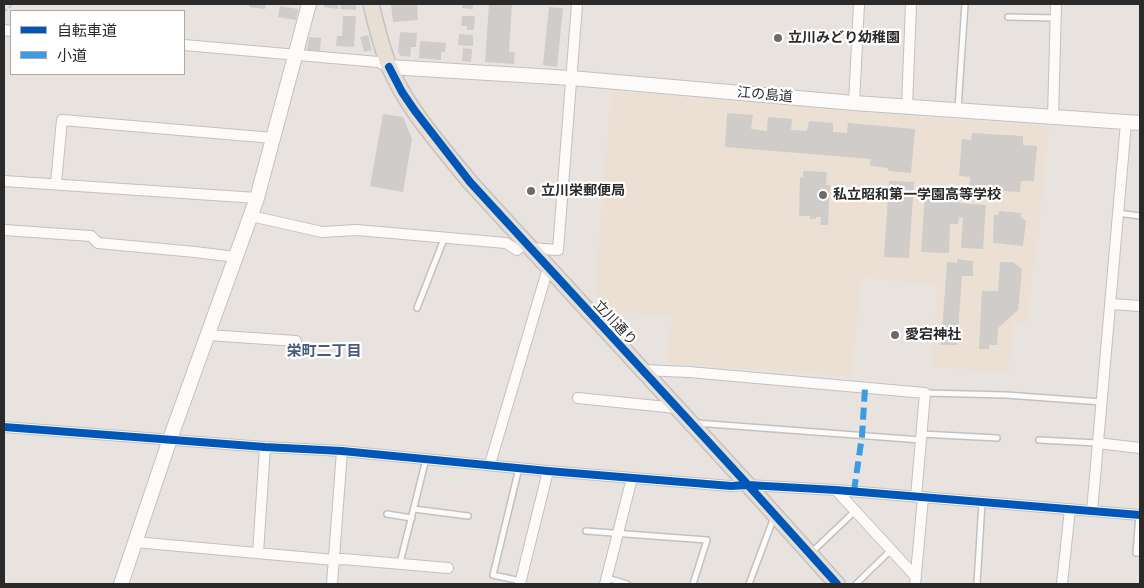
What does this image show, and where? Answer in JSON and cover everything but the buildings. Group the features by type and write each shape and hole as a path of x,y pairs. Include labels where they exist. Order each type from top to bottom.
{"main road":[{"name":"立川通り","path":"371,4 379,39 389,67 402,92 439,144 470,182 676,408 748,484 837,584"}],"street":[{"path":"121,584 170,439 257,198 309,4"},
{"path":"251,216 322,232 357,230 506,243 517,250 528,245 558,250 576,4"},
{"path":"854,103 859,4"},
{"path":"907,107 911,4"},
{"path":"1053,118 1056,4"},
{"path":"185,45 378,62 389,67"},
{"name":"江の島道","path":"389,67 571,78 854,103 1133,123"},
{"path":"56,183 62,120 274,138"},
{"path":"1092,511 1118,213 1133,123"},
{"path":"4,181 257,198"},
{"path":"4,230 91,236 98,243 236,257"},
{"path":"490,464 548,268"},
{"path":"1111,304 1140,306"},
{"path":"208,335 296,341"},
{"path":"642,370 689,372 925,393 915,581"},
{"path":"578,398 676,408"},
{"path":"4,427 342,451 731,486 748,484 836,490 1140,515"},
{"path":"1097,443 1140,447"},
{"path":"258,553 265,447"},
{"path":"332,584 342,451"},
{"path":"521,582 548,471"},
{"path":"606,581 632,478"},
{"path":"836,490 891,550 915,581"},
{"path":"1062,584 1070,509"},
{"path":"134,542 448,568"}],"lane":[{"path":"958,111 965,4"},
{"path":"1008,17 1055,18"},
{"path":"1118,213 1140,216"},
{"path":"417,308 444,238"},
{"path":"925,393 1006,395 1102,402"},
{"path":"690,423 922,437 997,438"},
{"path":"1039,440 1097,443"},
{"path":"400,563 426,459"},
{"path":"519,468 493,575 521,582"},
{"path":"977,584 982,502"},
{"path":"414,509 468,516"},
{"path":"810,554 855,510"},
{"path":"387,514 412,518"},
{"path":"749,584 774,515"},
{"path":"1140,515 1136,552 1140,553"},
{"path":"586,531 706,540 692,584"},
{"path":"856,584 891,550"},
{"path":"606,581 627,584"}],"path":[{"path":"4,12 13,4"}],"shaded area":[{"name":"私立昭和第一学園高等学校","path":"611,91 1049,127 1036,263 1033,263 1028,322 1013,322 1009,373 931,367 938,286 862,277 851,377 666,363 672,317 608,311 595,292"}],"marked path":[{"path":"854,491 862,436 865,388"}],"cycle path":[{"path":"389,67 402,92 415,111 470,182 837,584"},
{"path":"4,427 342,451 731,486 748,485 836,490 1140,515"}],"place":[{"name":"立川みどり幼稚園","path":"778,38"},
{"name":"立川栄郵便局","path":"531,191"},
{"name":"私立昭和第一学園高等学校","path":"823,195"},
{"name":"愛宕神社","path":"895,335"}],"district":[{"name":"栄町二丁目","path":"324,352"}]}
